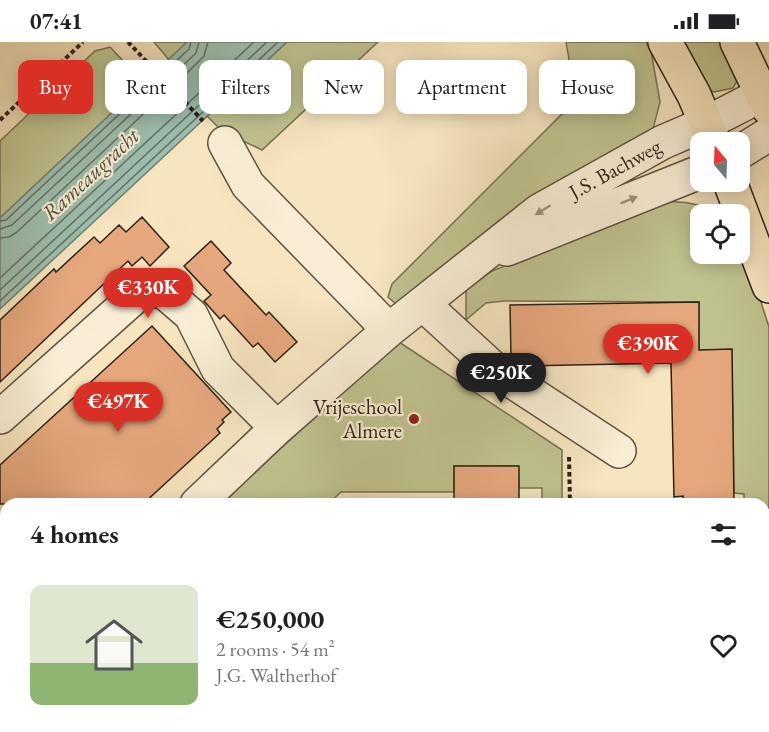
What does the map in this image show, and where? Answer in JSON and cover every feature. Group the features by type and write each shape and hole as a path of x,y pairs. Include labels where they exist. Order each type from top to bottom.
{"main road":[{"path":"665,42 694,95 710,132"},
{"path":"736,42 767,98"},
{"path":"734,192 769,286"}],"street":[{"name":"J.S. Bachweg","path":"712,132 767,98"},
{"path":"750,146 769,134"},
{"name":"J.S. Bachweg","path":"203,498 277,428 389,330 539,211 663,142 690,137"},
{"path":"225,143 248,185 389,330"},
{"name":"J.S. Bachweg","path":"478,261 690,176"},
{"path":"0,417 139,293 162,290 190,315 218,369 277,428"},
{"path":"423,304 495,370 619,452"}],"path":[{"path":"0,120 83,42"},
{"path":"128,42 225,143"}],"green space":[{"path":"154,42 187,42 169,60"},
{"path":"287,42 378,42 359,60 303,60 303,112 262,150 222,131 207,116 209,114 291,114 291,60 268,60"},
{"path":"566,42 646,42 651,51 660,102 653,129 634,150 503,218 407,301 396,304 388,297 392,284 562,114 635,114 635,60 569,60"},
{"path":"680,42 722,42 739,77 733,88 714,92 704,87"},
{"path":"110,47 122,60 105,60 105,114 111,114 0,218 0,141 28,114 93,114 93,60 86,60 95,51"},
{"path":"669,202 695,204 690,204 690,264 744,264 769,327 769,498 744,498 744,494 734,493 732,350 699,350 699,302 504,301 486,303 466,320 466,290 492,271"},
{"name":"Vrijeschool Almere","path":"399,342 562,450 562,498 542,498 542,488 519,488 518,466 454,466 454,492 341,492 334,498 226,498"}],"water":[{"name":"Rameaugracht","path":"187,42 287,42 268,60 199,60 199,114 210,114 0,309 0,218 110,114 187,114 187,60 168,60"}],"building":[{"path":"142,217 169,247 150,266 142,257 132,266 128,261 0,382 0,320 54,269 56,272 94,237 100,243 119,225 126,232"},
{"path":"211,241 231,263 224,270 266,315 269,312 297,342 275,362 258,343 253,347 224,315 220,319 204,301 211,295 184,266"},
{"path":"699,302 699,350 732,349 734,498 674,497 671,363 523,366 511,358 510,305"},
{"path":"152,326 231,412 222,420 224,422 217,429 220,433 150,498 0,498 0,465"},
{"path":"454,466 519,466 519,498 454,498"}],"place":[{"name":"Vrijeschool Almere","path":"414,419"}]}
